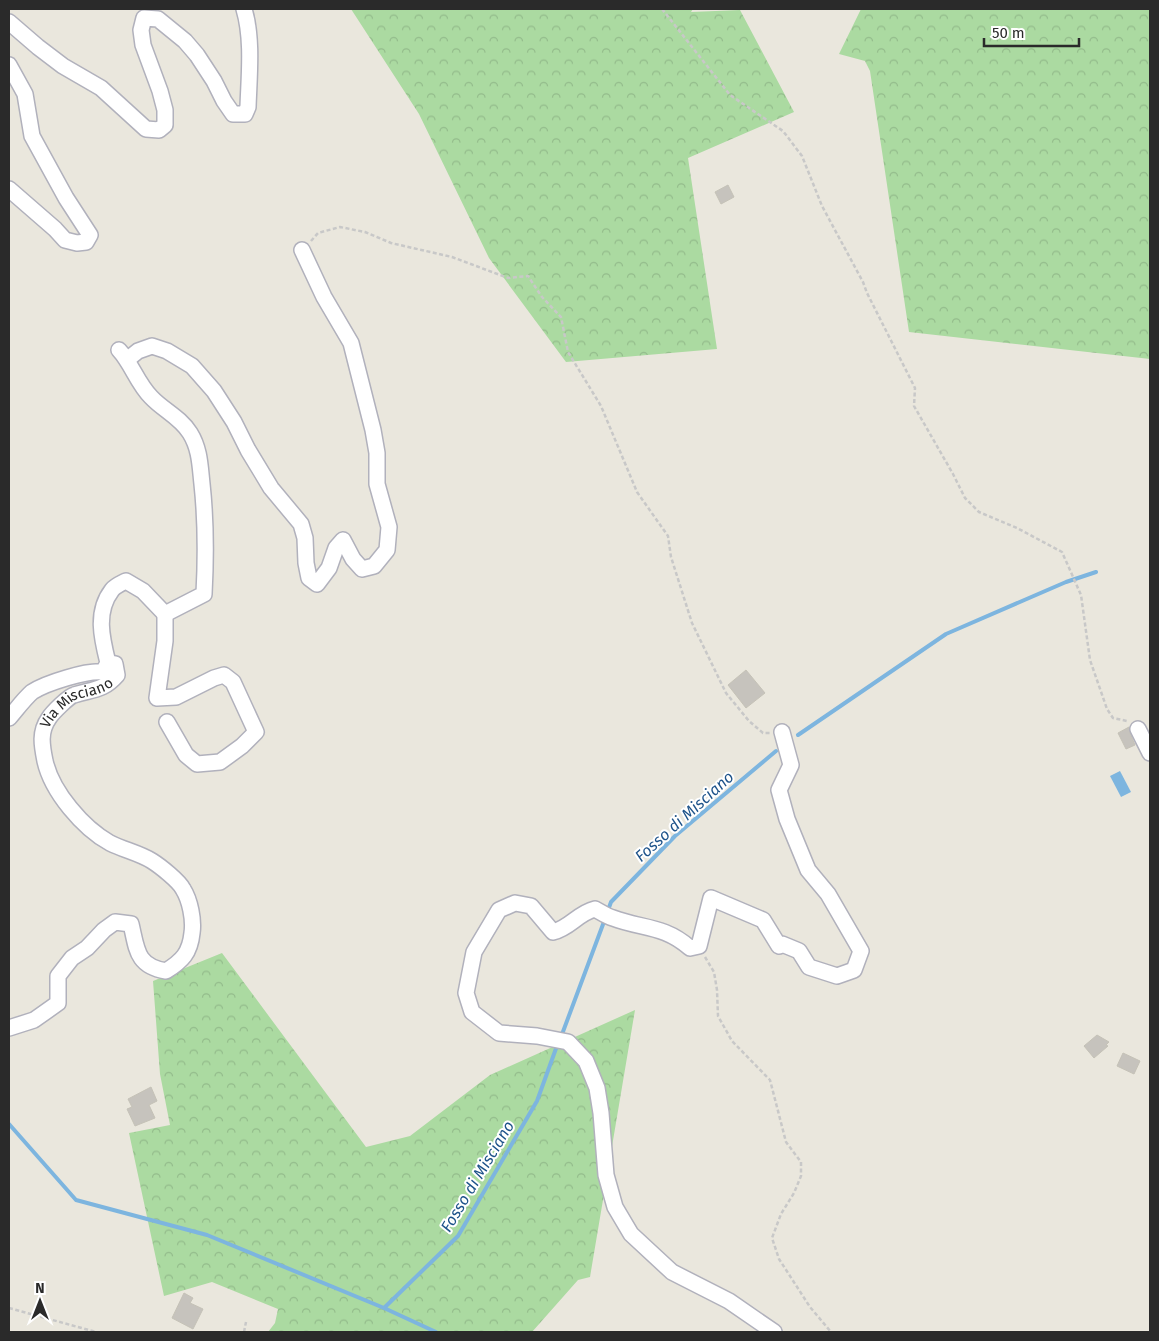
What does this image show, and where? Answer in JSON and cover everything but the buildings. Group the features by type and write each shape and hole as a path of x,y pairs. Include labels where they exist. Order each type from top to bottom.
{"street":[{"path":"9,22 63,66 101,88 146,129 159,130 165,125 165,110 156,77 143,44 140,30 144,18 158,20 185,41 197,55 233,114 245,114 248,107 249,50 244,9"},
{"path":"9,65 25,94 32,136 66,198 90,234 86,242 77,243 65,240 9,189"},
{"path":"167,722 186,755 197,764 220,762 242,746 256,732 233,682 224,675 176,697 157,698 165,642 165,614 204,594 205,517 199,453 189,432 170,411 151,398 136,379 123,355 152,346 167,351 192,366 214,391 234,422 271,488 301,524 305,538 309,578 317,584 329,568 336,548 343,540 353,559 362,569 374,566 387,550 389,526 377,484 377,453 366,395 356,367 351,343 324,297 302,250"},
{"name":"Via Misciano","path":"9,718 32,692 73,676 94,671 103,672 108,663 101,634 102,612 113,589 126,580 143,591 165,614"},
{"name":"Via Misciano","path":"9,1028 34,1020 58,1003 58,976 72,958 87,948 104,930 115,922 131,924 138,955 151,968 166,971 179,963 187,953 192,936 193,924 183,888 152,861 109,842 87,824 62,798 47,767 41,742 49,718 71,695 92,691 108,685 117,674 115,664 108,663"},
{"path":"1138,729 1150,752"},
{"path":"774,1332 729,1301 672,1272 631,1234 615,1207 606,1175 597,1088 586,1061 568,1042 551,1038 499,1033 472,1012 466,992 474,952 499,910 515,903 531,906 553,932 561,930 584,912 595,909 612,918 664,931 690,948 699,946 711,898 764,920 780,946 782,944 800,951 809,967 837,976 854,970 861,951 828,894 808,870 787,819 779,790 791,765 782,732"}],"path":[{"path":"662,9 730,95 784,131 802,156 822,206 863,282 915,388 914,406 965,498 979,512 1017,528 1062,552 1082,595 1090,660 1107,709 1113,718 1129,722 1138,729"},
{"path":"302,250 318,233 340,227 365,232 391,243 452,257 508,278 528,276 542,297 561,317 568,352 601,406 637,492 668,536 671,557 692,623 726,693 749,721 763,733 782,732"},
{"path":"699,946 714,972 718,1016 732,1041 770,1080 786,1142 800,1162 801,1176 794,1193 781,1214 772,1238 779,1259 794,1284 831,1332"},
{"path":"9,1308 96,1332"},
{"path":"244,1332 246,1322"}],"green space":[{"path":"351,9 693,9 691,12 740,10 794,112 688,158 717,349 566,362 489,258 419,114"},
{"path":"861,9 1150,9 1150,359 909,332 870,71 865,61 839,54"},
{"path":"222,953 366,1147 410,1136 490,1075 635,1010 590,1277 578,1280 532,1332 268,1332 275,1323 278,1309 212,1282 164,1296 129,1133 170,1125 160,1074 153,981"}],"water":[{"path":"1120,771 1131,792 1121,797 1110,776"}],"waterway":[{"name":"Fosso di Misciano","path":"798,735 946,634 1066,582 1096,572"},
{"name":"Fosso di Misciano","path":"607,913 611,902 675,836 776,751"},
{"name":"Fosso di Misciano","path":"561,1037 605,919"},
{"name":"Fosso di Misciano","path":"9,1124 76,1200 207,1235 384,1308 458,1236 537,1101 558,1043"},
{"path":"384,1308 436,1332"}]}
